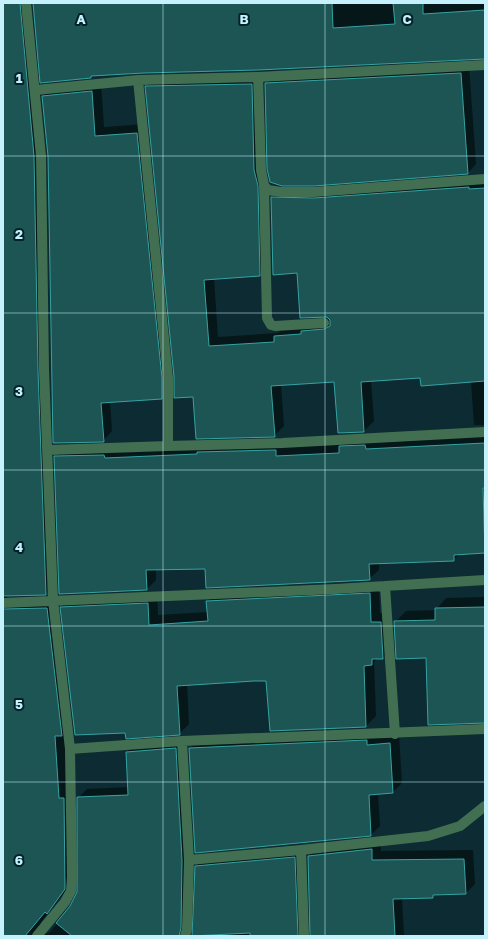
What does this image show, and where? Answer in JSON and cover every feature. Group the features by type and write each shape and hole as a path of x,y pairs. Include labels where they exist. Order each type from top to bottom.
{"street":[{"path":"26,3 36,90 41,156 44,370 53,600 70,749 71,891 65,902 37,936"},
{"path":"36,90 138,80 258,77 485,65"},
{"path":"258,77 261,170 264,185 267,318 271,325 275,326 324,323"},
{"path":"138,80 168,378 168,446"},
{"path":"264,185 268,190 281,192 314,192 485,179"},
{"path":"48,450 282,443 485,432"},
{"path":"3,603 385,586 485,580"},
{"path":"385,586 395,734"},
{"path":"70,749 182,741 395,734 485,729"},
{"path":"182,741 189,860 187,929 185,936"},
{"path":"189,860 301,850 428,836 460,826 485,806"},
{"path":"301,850 304,936"}],"building":[{"path":"3,3 20,3 34,156 38,370 46,595 3,596"},
{"path":"33,3 332,3 333,28 395,24 393,3 423,3 423,14 485,10 485,59 258,70 144,73 91,76 91,78 40,83"},
{"path":"461,73 468,174 314,186 282,186 270,182 267,169 265,83"},
{"path":"252,84 254,170 258,186 260,276 204,280 209,346 274,342 274,336 301,334 301,331 324,329 330,326 330,320 327,317 300,318 297,273 273,275 271,197 314,198 469,187 469,189 485,188 485,381 421,386 420,378 361,382 364,432 338,433 334,382 271,386 275,437 196,439 193,397 174,398 174,377 145,86"},
{"path":"92,91 95,136 137,133 162,378 162,399 101,403 104,442 53,443 48,156 42,96"},
{"path":"485,443 485,488 483,488 485,553 454,555 454,561 369,564 370,580 206,588 205,569 146,570 147,590 59,594 54,456 104,455 105,458 197,454 197,452 276,450 276,456 339,453 339,446 365,445 366,449"},
{"path":"370,593 371,622 381,622 383,659 372,659 372,665 364,666 366,727 270,731 266,681 254,681 177,686 180,735 126,739 125,733 75,735 60,607 148,603 149,625 208,621 206,601"},
{"path":"485,607 485,723 428,725 426,658 396,659 394,621 435,620 435,608"},
{"path":"47,608 62,736 55,736 59,798 64,798 65,889 47,914 45,912 25,936 3,936 3,609"},
{"path":"367,740 367,745 390,743 393,793 369,795 371,836 195,853 189,748"},
{"path":"176,748 182,860 181,928 179,936 72,936 56,923 70,906 77,892 77,797 128,795 126,752"},
{"path":"372,849 372,860 464,859 466,894 433,895 433,898 393,899 395,936 310,936 308,856"},
{"path":"295,857 298,936 250,936 250,933 192,936 195,866"}]}
